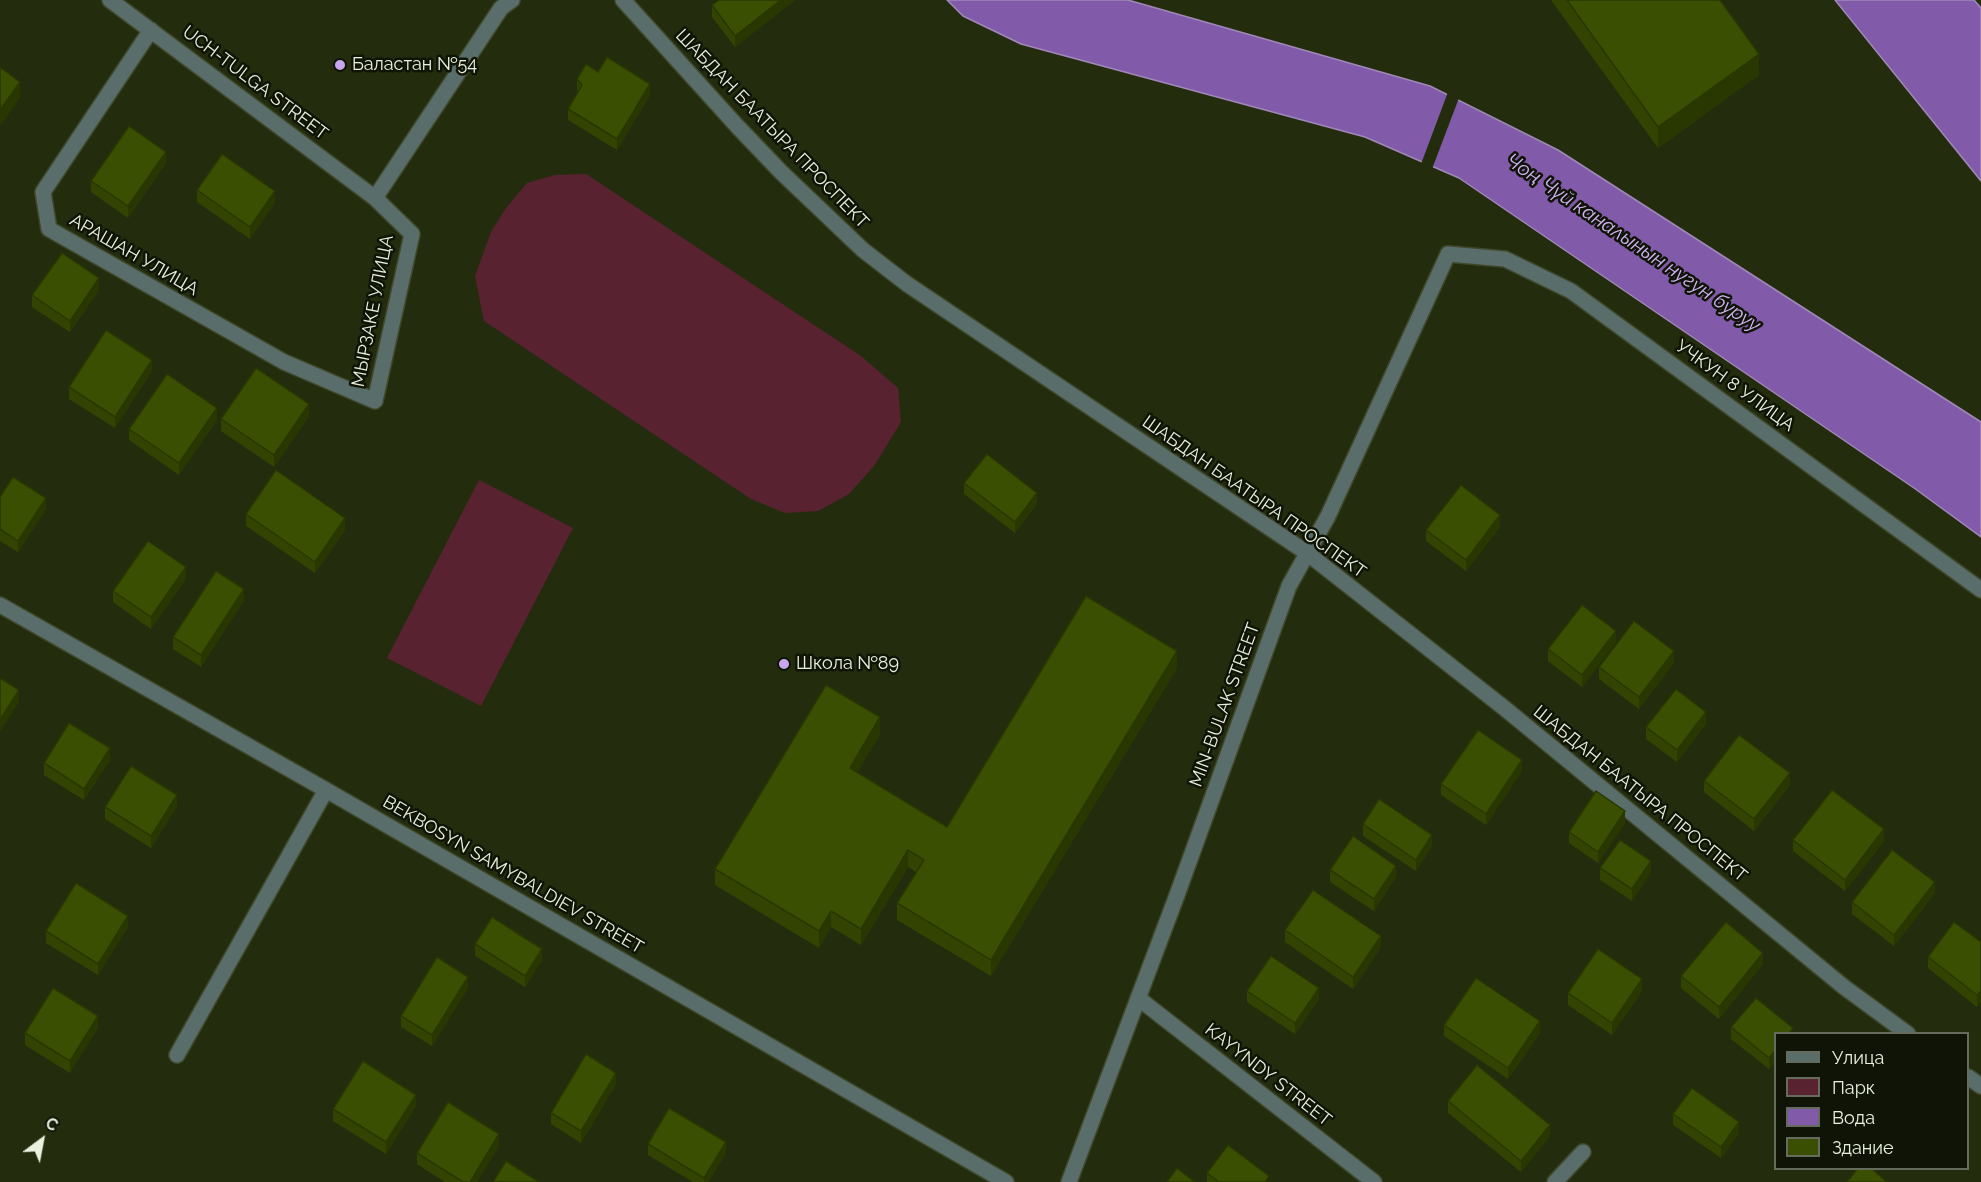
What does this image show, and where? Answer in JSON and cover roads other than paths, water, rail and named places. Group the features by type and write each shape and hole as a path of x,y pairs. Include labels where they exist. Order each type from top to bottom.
{"street":[{"name":"UCH-TULGA STREET","path":"110,0 375,198"},
{"path":"375,198 501,8 512,0"},
{"name":"ШАБДАН БААТЫРА ПРОСПЕКТ","path":"623,0 781,172 863,250 907,284 1307,554 1503,706 1844,987 1905,1032"},
{"name":"АРАШАН УЛИЦА","path":"151,30 43,192 49,229 284,362 375,401"},
{"name":"МЫРЗАКЕ УЛИЦА","path":"375,198 412,234 375,401"},
{"name":"MIN-BULAK STREET","path":"1069,1182 1289,586 1328,516 1448,254"},
{"name":"УЧКУН 8 УЛИЦА","path":"1448,254 1505,259 1571,291 1981,590"},
{"name":"BEKBOSYN SAMYBALDIEV STREET","path":"0,606 326,790 1006,1182"},
{"path":"177,1055 326,790"},
{"name":"KAYYNDY STREET","path":"1138,998 1374,1182"},
{"path":"1555,1182 1583,1152"}],"water":[{"name":"Чоң Чүй каналынын нугун буруу","path":"947,0 1128,0 1430,86 1558,150 1981,422 1981,537 1914,488 1459,178 1365,137 1021,44 963,16"},
{"path":"1835,0 1974,0 1981,8 1981,181"}],"place":[{"name":"Баластан №54","path":"340,65"},
{"name":"Школа №89","path":"784,664"}]}
